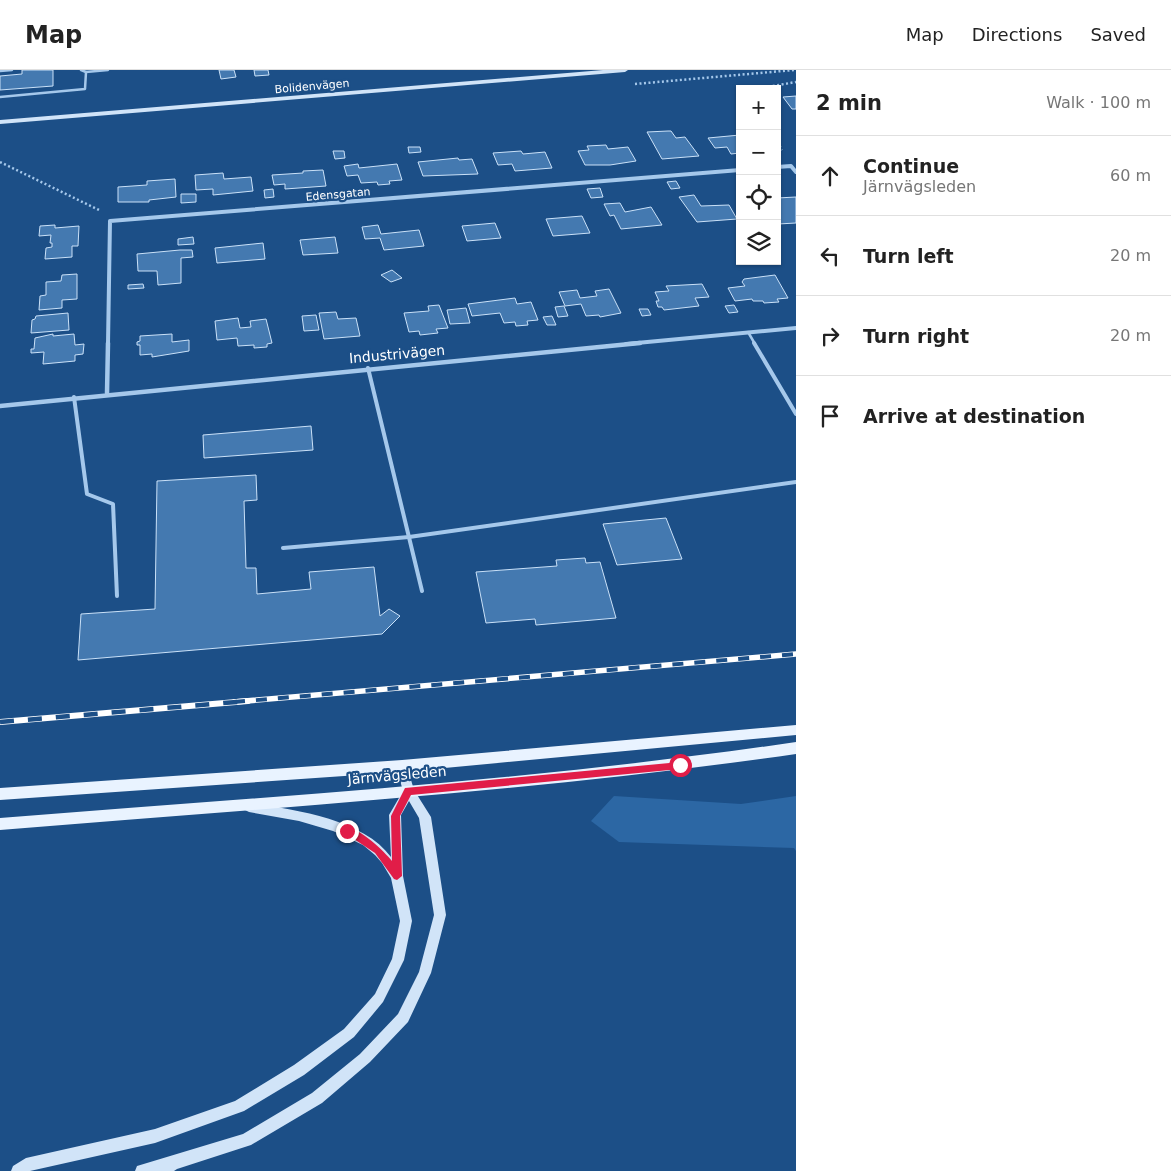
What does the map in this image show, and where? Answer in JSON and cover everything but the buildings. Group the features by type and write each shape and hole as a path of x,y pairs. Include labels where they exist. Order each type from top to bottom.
{"main road":[{"name":"Bolidenvägen","path":"0,122 625,70"},
{"name":"Järnvägsleden","path":"0,794 402,766 796,730"},
{"name":"Järnvägsleden","path":"0,824 409,791 680,765 796,748"},
{"path":"142,1171 168,1167 246,1140 317,1098 365,1058 403,1018 425,973 440,916 425,817 409,791 402,766"},
{"path":"18,1171 26,1165 155,1136 239,1106 299,1070 349,1033 379,998 398,960 406,921 397,876 395,816 409,791"},
{"path":"238,805 311,819 347,831 378,850 397,876"}],"street":[{"path":"781,167 791,166 796,172"},
{"name":"Edensgatan","path":"110,221 736,170"},
{"path":"108,393 110,221"},
{"name":"Industrivägen","path":"0,406 108,393 796,328"}],"lane":[{"path":"0,71 12,70"},
{"path":"81,70 86,72 108,70"},
{"path":"0,97 85,89 86,72"},
{"path":"748,332 796,414"},
{"path":"368,368 422,591"},
{"path":"74,397 87,494 112,504 117,596"},
{"path":"283,548 409,537 796,482"}],"path":[{"path":"778,85 796,82"},
{"path":"0,162 97,208 110,221"}],"shaded area":[{"path":"614,796 741,804 796,796 796,851 794,848 619,842 591,821"}],"railway":[{"path":"234,702 796,654"},
{"path":"0,722 248,701"}],"route":[{"path":"347,831 378,850 397,876 395,816 409,791 680,765"}]}
